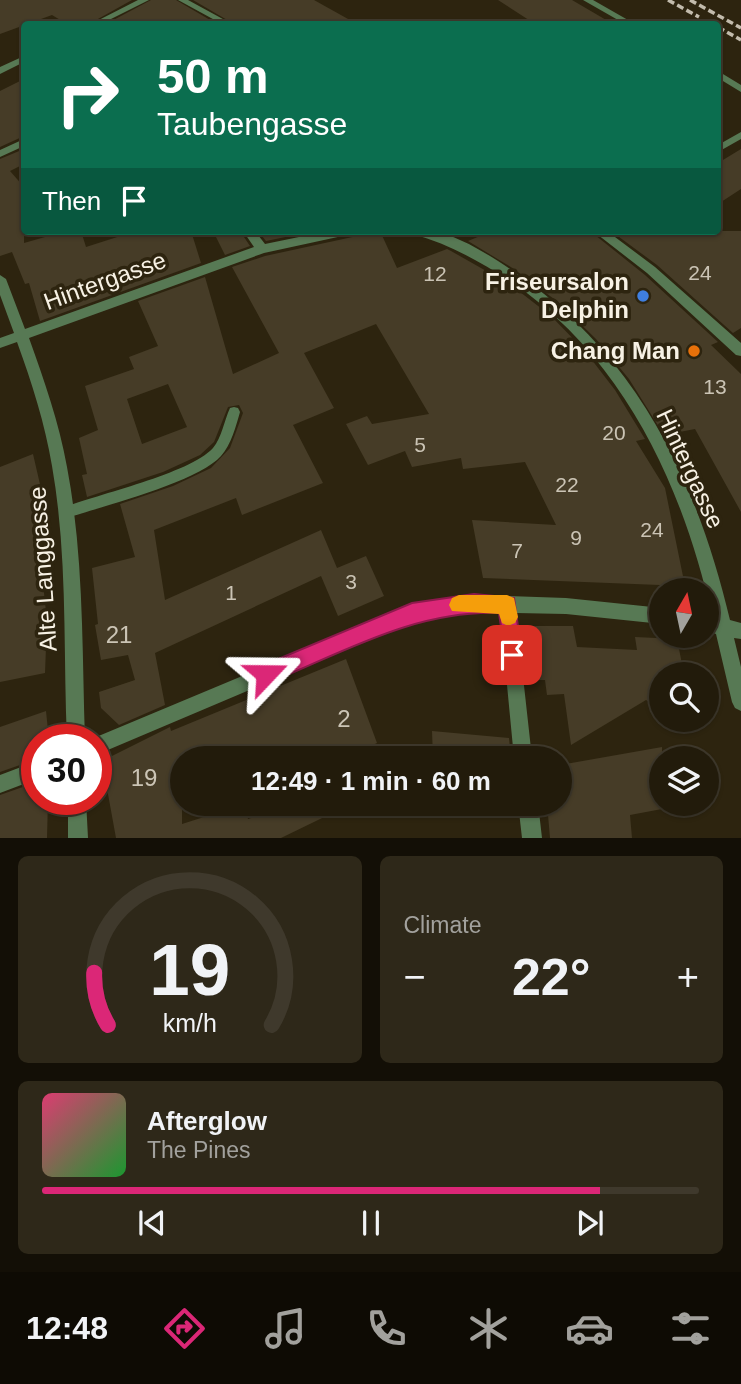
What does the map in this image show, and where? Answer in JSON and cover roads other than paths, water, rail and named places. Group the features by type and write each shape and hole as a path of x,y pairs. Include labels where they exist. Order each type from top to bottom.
{"street":[{"path":"101,21 145,0"},
{"path":"182,0 222,21"},
{"path":"587,0 626,21"},
{"path":"0,71 21,60"},
{"path":"721,76 741,89"},
{"path":"721,147 741,135"},
{"path":"0,154 21,144"},
{"path":"252,235 262,249"},
{"name":"Hintergasse","path":"0,343 262,249 328,235"},
{"name":"Hintergasse","path":"429,235 451,242 522,281 559,311 594,347 632,400 666,459 707,562 709,578"},
{"path":"603,235 660,278 741,351"},
{"name":"Alte Langgasse","path":"0,279 50,421 67,512 75,724"},
{"path":"112,739 412,613 474,603 649,615"},
{"path":"507,604 522,746"},
{"path":"719,626 741,631"},
{"name":"Hintergasse","path":"719,639 741,702"},
{"path":"0,784 21,776"},
{"path":"77,815 78,838"},
{"path":"529,816 531,838"}],"lane":[{"path":"67,512 171,476 209,459 223,440 234,412"}],"railway":[{"path":"668,0 699,17"},
{"path":"690,0 741,28"},
{"path":"721,29 741,40"}],"place":[{"name":"Friseursalon Delphin","path":"643,296"},
{"name":"Chang Man","path":"694,351"}]}
